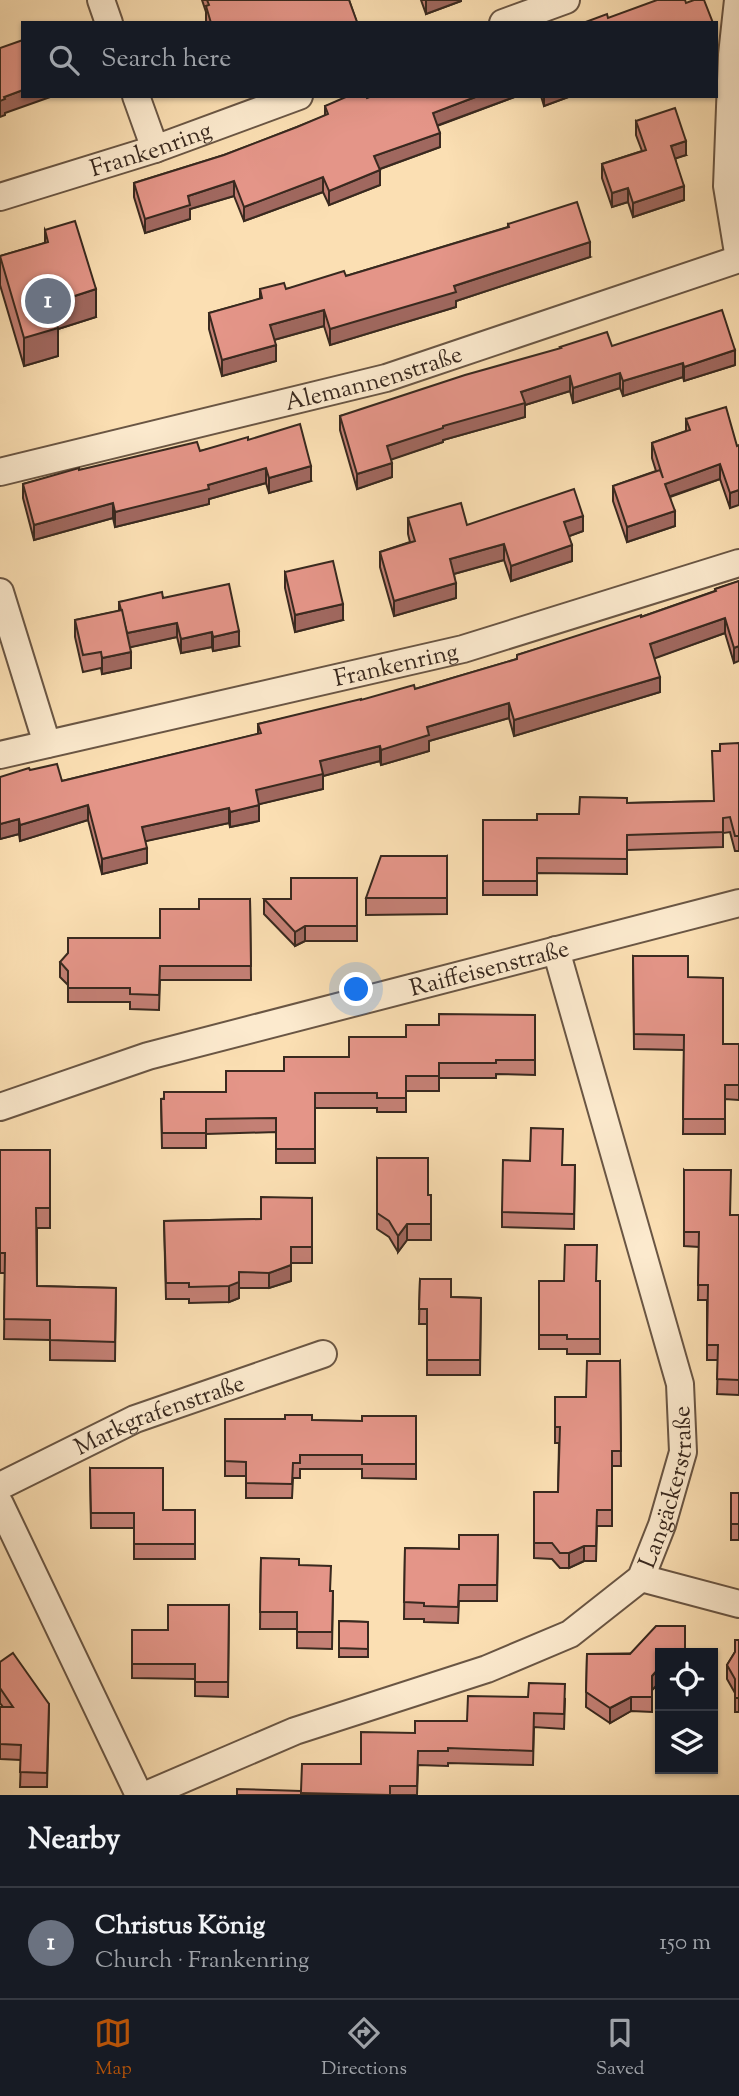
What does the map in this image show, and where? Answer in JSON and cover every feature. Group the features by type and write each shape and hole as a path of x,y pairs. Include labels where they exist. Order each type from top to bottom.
{"street":[{"path":"101,0 108,21"},
{"path":"508,21 566,0"},
{"path":"738,0 732,55 727,186 739,259"},
{"path":"137,98 155,149"},
{"name":"Frankenring","path":"0,197 155,149 294,98"},
{"name":"Alemannenstraße","path":"0,472 386,378 739,259"},
{"name":"Frankenring","path":"0,755 463,649 739,563"},
{"path":"0,592 47,744"},
{"name":"Raiffeisenstraße","path":"0,1107 148,1056 739,903"},
{"name":"Langäckerstraße","path":"146,1795 295,1731 487,1669 570,1634 640,1578 662,1525 683,1452 680,1384 556,950"},
{"name":"Markgrafenstraße","path":"0,1486 135,1419 323,1354"},
{"path":"0,1504 139,1795"},
{"path":"640,1578 739,1604"}],"building":[{"path":"207,0 349,0 357,21 210,21 206,6 209,5"},
{"path":"657,0 685,0 686,3 704,0 712,21 588,21 607,14 608,18"},
{"path":"21,41 21,91 0,101 0,48"},
{"path":"343,98 473,98 433,113 440,133 374,156 380,170 329,191 323,177 244,207 234,181 188,196 190,205 145,219 134,183 224,155 297,127 328,114 325,106"},
{"path":"675,108 686,141 671,146 684,186 633,203 628,188 612,193 602,164 646,150 636,121"},
{"path":"577,202 590,242 454,286 456,292 330,329 324,310 270,325 276,345 222,360 209,313 262,298 260,289 284,283 286,289 344,271 346,276 509,227 508,224"},
{"path":"75,221 96,289 50,304 58,328 24,338 0,256 48,242 45,230"},
{"path":"722,310 735,350 684,367 683,363 623,381 620,373 573,388 570,376 521,392 525,403 443,426 387,446 392,463 357,474 340,416 607,332 612,346"},
{"path":"726,407 737,446 739,445 739,490 730,493 720,464 665,484 675,511 627,527 613,486 660,470 663,478 652,443 690,430 686,419"},
{"path":"300,424 311,466 269,478 266,468 208,485 209,489 115,512 113,503 34,525 23,484 79,468 197,442 200,451"},
{"path":"574,489 583,516 564,522 572,545 511,566 504,544 450,559 456,583 394,601 380,552 415,541 408,518 461,503 467,525"},
{"path":"333,561 343,604 295,615 285,572"},
{"path":"739,581 739,646 734,648 725,618 650,644 660,677 514,720 509,703 427,727 429,735 381,750 380,746 320,761 323,774 256,790 259,805 230,812 229,808 142,827 147,848 102,859 88,805 20,825 19,819 0,824 0,777 29,768 30,770 57,764 62,781 261,733 258,724 414,685 415,689 517,659 517,655 641,617"},
{"path":"229,584 239,631 213,637 212,632 181,639 177,623 127,633 119,602 162,592 163,598"},
{"path":"122,610 131,652 102,658 101,652 83,655 75,620"},
{"path":"739,743 739,836 735,836 730,817 723,818 723,832 627,835 627,859 537,858 537,881 483,881 483,820 537,820 537,814 579,814 580,797 627,798 627,803 714,801 712,751 720,751 720,744"},
{"path":"381,856 447,856 447,898 366,898"},
{"path":"291,878 357,878 357,926 305,926 295,932 264,899 291,899"},
{"path":"199,899 250,899 251,966 160,966 159,995 130,994 130,988 68,988 68,971 60,962 68,953 68,938 160,938 160,909 199,909"},
{"path":"633,956 688,956 688,977 723,978 723,1044 739,1044 739,1085 725,1085 725,1119 683,1119 684,1035 634,1034"},
{"path":"439,1014 535,1015 535,1060 439,1063 439,1076 406,1076 406,1098 377,1098 377,1093 315,1093 315,1149 276,1149 276,1118 206,1119 206,1133 162,1133 161,1099 164,1099 164,1092 226,1092 226,1071 284,1071 284,1057 349,1057 349,1037 406,1037 406,1025 439,1025"},
{"path":"531,1128 563,1129 562,1165 575,1165 574,1214 502,1212 503,1160 530,1161"},
{"path":"0,1150 50,1150 50,1208 36,1208 37,1286 116,1288 115,1342 50,1340 50,1320 4,1319 5,1253 0,1253"},
{"path":"377,1158 428,1158 431,1224 407,1224 398,1236 389,1221 377,1213"},
{"path":"684,1170 731,1170 730,1215 739,1215 739,1380 717,1379 718,1345 707,1345 708,1285 698,1285 699,1232 684,1232"},
{"path":"261,1197 312,1198 312,1247 291,1247 291,1265 269,1273 239,1272 239,1282 229,1286 189,1287 189,1283 166,1283 164,1221 261,1219"},
{"path":"565,1245 597,1245 596,1281 600,1281 600,1339 567,1339 567,1335 539,1335 539,1281 564,1281"},
{"path":"420,1279 451,1279 451,1297 481,1298 480,1360 427,1360 427,1309 419,1309"},
{"path":"587,1361 620,1361 621,1451 612,1451 612,1510 597,1510 596,1546 584,1546 569,1553 560,1553 552,1543 534,1543 534,1492 558,1492 560,1427 555,1427 555,1397 586,1397"},
{"path":"285,1415 312,1415 312,1420 362,1421 362,1416 416,1416 416,1464 362,1464 362,1455 300,1455 300,1463 293,1463 292,1484 246,1483 246,1462 225,1461 225,1419 285,1419"},
{"path":"90,1468 163,1468 163,1510 195,1510 195,1544 134,1544 134,1513 91,1513"},
{"path":"731,1493 739,1493 739,1524 731,1524"},
{"path":"459,1535 498,1535 497,1585 459,1585 458,1607 424,1606 424,1603 404,1602 405,1548 459,1549"},
{"path":"261,1558 299,1559 299,1565 331,1566 332,1632 297,1632 297,1612 260,1612"},
{"path":"168,1605 229,1605 228,1682 195,1682 195,1664 132,1664 132,1630 168,1630"},
{"path":"339,1621 368,1622 368,1649 339,1648"},
{"path":"656,1626 685,1626 685,1648 655,1648 652,1697 631,1697 610,1708 586,1692 587,1654 630,1654"},
{"path":"735,1640 739,1640 739,1698 735,1698 735,1679 727,1665 735,1652"},
{"path":"13,1653 49,1704 47,1773 20,1772 21,1745 0,1744 0,1707 13,1707 0,1688 0,1662"},
{"path":"529,1683 565,1684 564,1714 534,1713 533,1751 448,1748 448,1751 418,1751 417,1786 390,1786 390,1795 237,1795 237,1789 301,1791 302,1764 361,1764 361,1732 415,1733 415,1721 467,1721 468,1696 528,1697"}],"place":[{"name":"Christus König","path":"48,301"}]}
